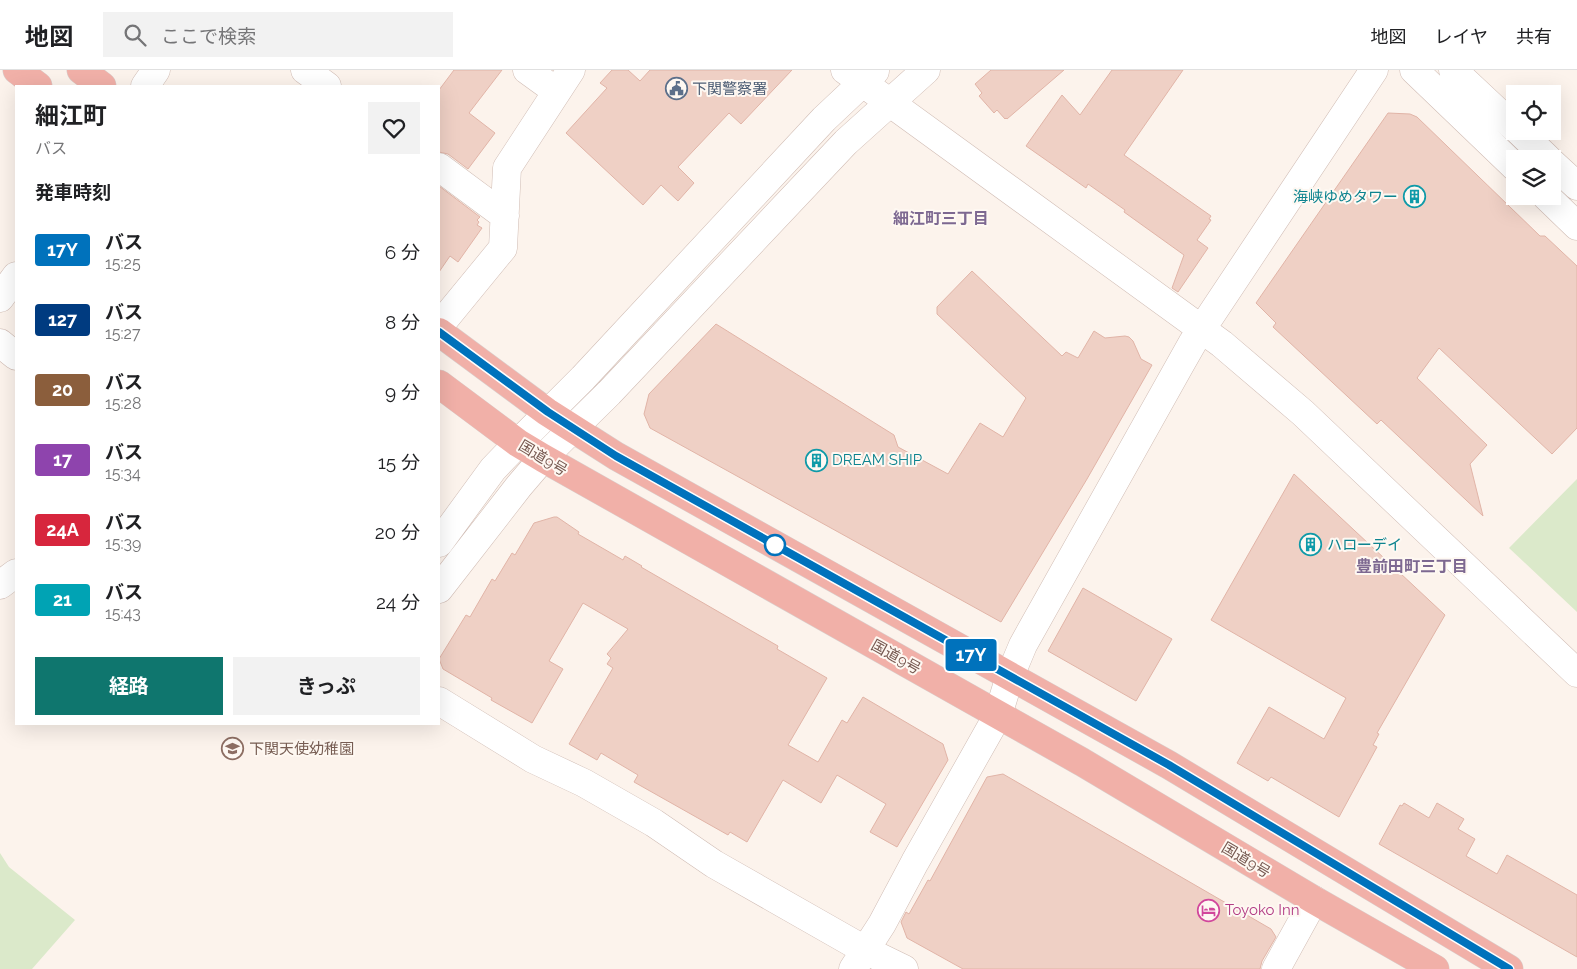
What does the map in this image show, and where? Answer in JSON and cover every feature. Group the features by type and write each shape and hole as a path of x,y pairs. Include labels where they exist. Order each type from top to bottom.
{"highway":[{"path":"17,70 37,85"},
{"path":"80,70 101,85"},
{"path":"440,333 548,412 616,456 1169,765 1509,969"},
{"name":"国道9号","path":"440,385 518,443 543,458 998,715 1435,969"}],"street":[{"path":"146,85 156,70"},
{"path":"305,70 326,85"},
{"path":"440,325 503,248 507,168 564,81 527,70"},
{"path":"440,588 543,458 609,393 846,142 926,70"},
{"path":"859,960 882,924 998,715 1010,676 1023,645 1180,364 1374,70"},
{"path":"1414,70 1506,158"},
{"path":"1453,70 1506,120"},
{"path":"440,542 493,469 583,378 824,119 861,74 889,102 1202,328 1273,386 1577,673"},
{"path":"1528,140 1539,150"},
{"path":"440,169 505,216"},
{"path":"1561,171 1576,184 1561,193"},
{"path":"1554,205 1577,226"},
{"path":"0,298 15,277"},
{"path":"0,343 15,355"},
{"path":"0,585 15,574"},
{"path":"440,702 532,759 584,783 646,818 859,960 904,969"},
{"path":"1276,969 1314,900"}],"green space":[{"path":"1577,479 1577,612 1509,548"},
{"path":"0,853 9,867 75,920 32,969 0,969"}],"building":[{"path":"454,70 502,70 469,113 495,133 468,169 448,154 440,152 440,89"},
{"path":"612,70 628,70 640,81 650,70 792,70 741,124 729,113 678,167 694,183 678,201 661,185 643,205 566,133 607,88 600,83"},
{"path":"991,70 1064,70 1005,119 997,110 994,113 979,96 982,93 975,84"},
{"path":"1112,70 1183,70 1124,155 1211,216 1209,219 1211,220 1197,240 1208,248 1178,292 1172,288 1184,255 1088,184 1086,188 1026,146 1062,95 1080,115"},
{"path":"1388,113 1410,114 1417,117 1540,236 1545,236 1577,266 1577,428 1552,454 1439,348 1417,378 1487,445 1470,464 1483,516 1381,420 1377,424 1273,327 1276,323 1256,303"},
{"path":"440,187 480,217 477,220 479,222 477,225 482,228 458,262 450,256 440,271"},
{"name":"DREAM SHIP","path":"972,271 1062,356 1066,352 1078,358 1094,331 1105,338 1129,337 1133,341 1141,359 1152,365 1087,479 1001,622 650,428 644,414 649,394 716,324 894,435 898,447 948,474 980,423 1003,437 1026,398 937,314 937,307"},
{"name":"ハローデイ","path":"1294,474 1445,615 1377,733 1379,734 1373,745 1377,747 1339,817 1271,777 1268,781 1237,763 1269,707 1324,739 1346,698 1211,620"},
{"path":"557,517 579,532 578,534 623,560 625,556 778,646 777,649 827,678 788,745 818,762 842,720 847,723 863,697 943,744 948,760 897,847 870,832 886,804 837,775 821,803 783,780 747,842 730,832 728,835 634,782 638,775 601,753 597,760 569,744 613,668 607,664 611,658 607,654 628,629 583,603 549,661 563,669 532,723 491,700 492,698 443,669 440,657 466,615 470,617 492,579 495,581 512,553 515,555 534,523"},
{"path":"1083,588 1172,639 1136,701 1048,651"},
{"path":"1003,774 1271,929 1276,937 1262,961 1260,969 963,969 907,938 901,922 906,912 909,914 928,880 930,881 987,777"},
{"path":"1404,803 1429,818 1437,803 1464,819 1458,829 1475,839 1466,856 1497,874 1507,855 1577,895 1577,957 1379,844 1400,805 1402,806"}],"bus line":[{"name":"17Y","path":"440,333 548,412 616,456 1169,765 1509,969"}],"place":[{"name":"下関警察署","path":"676,89"},
{"name":"海峡ゆめタワー","path":"1414,197"},
{"name":"DREAM SHIP","path":"816,460"},
{"name":"ハローデイ","path":"1311,545"},
{"name":"下関天使幼稚園","path":"233,749"},
{"name":"Toyoko Inn","path":"1209,910"}],"district":[{"name":"細江町三丁目","path":"941,218"},
{"name":"豊前田町三丁目","path":"1412,566"}]}
